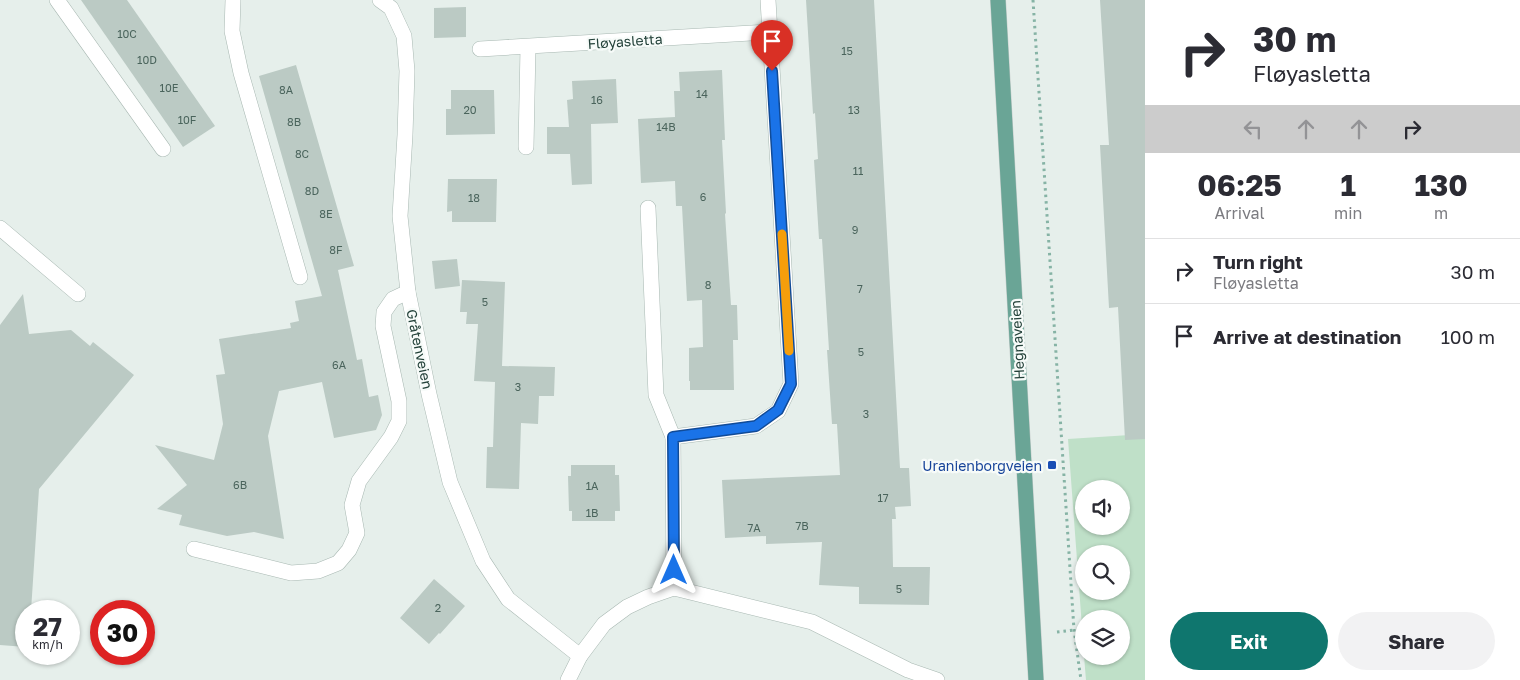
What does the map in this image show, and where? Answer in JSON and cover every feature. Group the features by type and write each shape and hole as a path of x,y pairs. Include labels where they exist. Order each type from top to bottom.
{"main road":[{"name":"Hegnaveien","path":"998,0 1036,680"}],"street":[{"path":"57,0 163,149"},
{"path":"233,0 232,31 241,73 300,277"},
{"path":"673,437 756,426 778,410 791,384 768,0"},
{"name":"Gråtenveien","path":"389,3 404,36 407,71 400,216 408,292 429,394 450,482 483,561 508,599 580,656"},
{"name":"Fløyasletta","path":"480,49 770,32"},
{"path":"526,147 528,47"},
{"path":"648,208 656,395 673,437 674,588"},
{"path":"0,228 78,294"},
{"path":"194,549 291,573 318,571 338,563 349,550 357,533 352,505 359,481 391,437 399,420 400,401 383,326 384,312 393,299 408,292"},
{"path":"568,680 580,656 604,624 627,607 674,588 812,622 905,675 937,680"}],"path":[{"path":"1033,0 1074,630 1081,680"},
{"path":"1053,632 1074,630"}],"green space":[{"path":"1145,434 1145,680 1086,680 1085,665 1130,665 1130,610 1081,610 1080,600 1130,600 1130,545 1076,545 1075,535 1130,535 1130,480 1075,480 1075,533 1068,439"}],"building":[{"path":"81,0 127,0 215,126 183,147"},
{"path":"806,0 874,0 900,468 909,468 911,506 895,507 896,519 892,519 893,567 930,567 929,605 859,604 859,587 819,585 822,542 766,544 766,536 725,538 722,480 840,475 837,424 832,424 822,239 819,239 814,160 818,159 815,113 813,114"},
{"path":"1100,0 1145,0 1145,439 1125,440 1118,307 1109,308 1100,145 1109,145"},
{"path":"466,7 466,37 434,38 434,8"},
{"path":"296,65 354,266 338,270 357,360 362,359 369,397 378,395 382,415 376,430 334,438 322,382 279,391 268,436 284,539 254,532 227,536 179,525 182,515 157,509 187,485 155,445 214,460 223,424 216,375 225,374 219,339 291,328 290,323 299,321 295,301 322,296 259,76"},
{"path":"722,70 725,140 722,140 725,214 731,305 737,305 738,340 733,340 734,390 690,390 689,348 703,347 702,300 687,301 682,206 676,206 675,181 641,183 638,119 675,117 674,91 680,91 679,72"},
{"path":"616,79 618,123 591,124 592,184 572,185 570,154 547,154 547,127 569,127 567,100 573,99 572,81"},
{"path":"451,90 494,90 495,134 446,135 446,109 451,109"},
{"path":"448,179 497,179 496,222 452,222 452,211 447,212"},
{"path":"457,259 460,286 435,289 432,261"},
{"path":"462,280 505,282 502,366 555,367 554,396 539,396 538,424 521,423 519,489 486,488 487,447 493,447 495,382 474,381 478,324 466,324 467,312 460,312"},
{"path":"23,294 29,334 71,330 90,346 93,342 134,375 39,489 32,600 15,600 15,646 0,645 0,325"},
{"path":"571,465 615,465 615,475 619,475 620,511 615,511 615,521 572,521 572,511 569,511 568,476 571,476"},
{"path":"434,579 465,606 429,644 400,618"}],"slow traffic":[{"path":"782,234 789,351"}],"place":[{"name":"Uranienborgveien","path":"1052,465"}],"route":[{"path":"674,570 673,437 756,426 778,410 791,384 772,71"}]}
